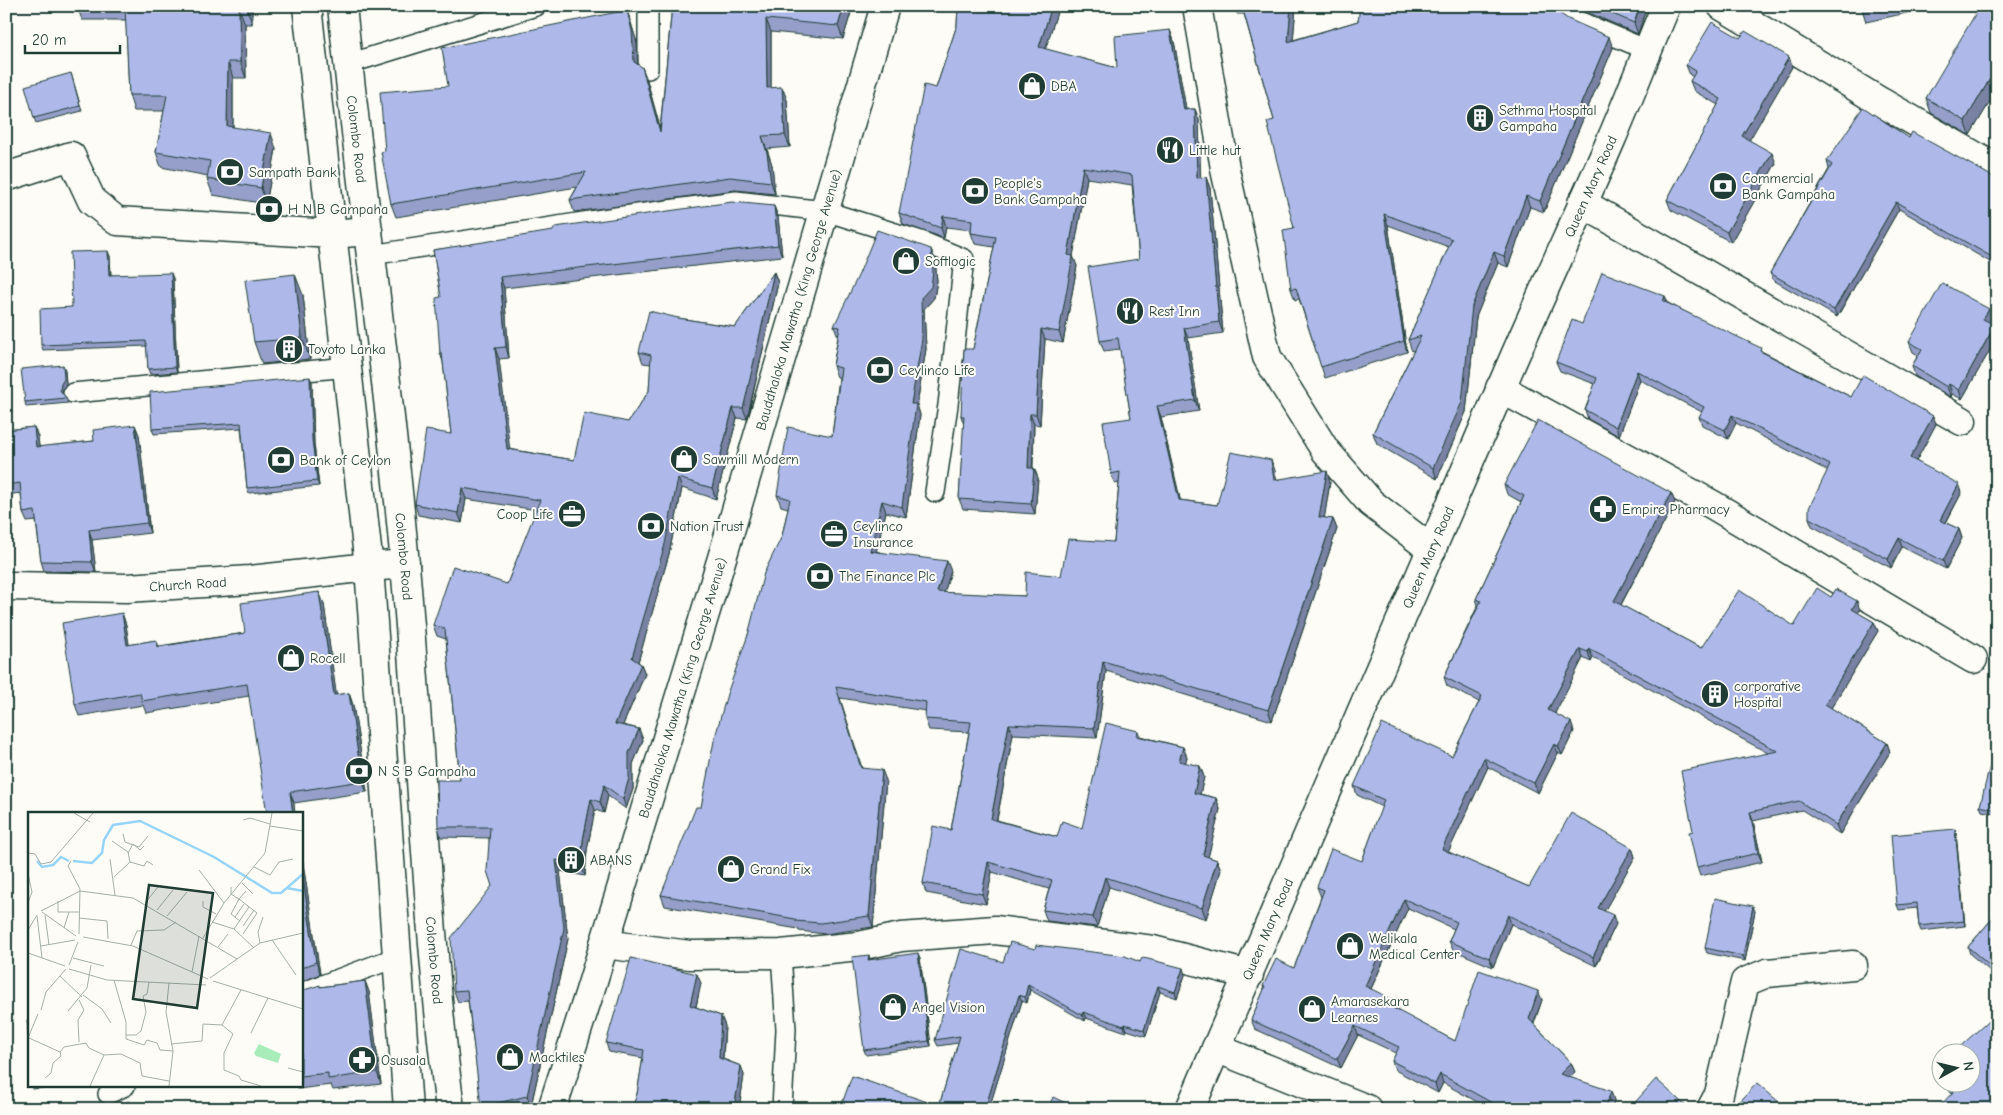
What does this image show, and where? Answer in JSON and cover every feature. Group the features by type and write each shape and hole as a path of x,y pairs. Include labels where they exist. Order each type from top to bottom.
{"main road":[{"path":"307,6 370,567 408,1109"},
{"name":"Colombo Road","path":"342,6 405,564 440,1033 450,1109"},
{"name":"Bauddhaloka Mawatha (King George Avenue)","path":"552,1109 604,944 885,6"},
{"path":"1197,6 1226,174 1267,357 1332,458 1371,503 1432,550"},
{"name":"Queen Mary Road","path":"1190,1109 1314,818 1432,550 1500,388 1610,140 1666,6"},
{"path":"1722,6 1879,102 1987,163"},
{"path":"6,178 71,156 92,201 117,221 332,234 370,243"},
{"path":"1582,203 1962,421"},
{"path":"1500,388 1713,505 1973,659"},
{"name":"Church Road","path":"6,586 127,588 250,580 405,564"},
{"path":"604,944 690,955 781,954 858,946 901,937 995,930 1153,950 1248,975"},
{"path":"1711,1109 1719,1094 1745,982 1767,973 1853,965"},
{"path":"1216,1048 1367,1109"}],"lane":[{"path":"348,64 536,6"},
{"path":"648,6 648,69"},
{"path":"1557,6 1576,20 1647,50"},
{"path":"370,243 616,217 736,201 825,211 921,241 964,259 949,396 935,492"},
{"path":"73,393 348,368"},
{"path":"781,954 786,1029 782,1109"},
{"path":"302,993 397,957"}],"building":[{"path":"125,6 247,6 247,8 239,8 240,62 228,62 227,126 271,133 261,188 207,179 210,161 156,152 167,95 129,95"},
{"path":"672,6 844,6 838,26 766,19 767,88 782,87 785,135 762,136 767,153 771,182 730,177 570,200 586,172 391,204 381,152 385,151 380,92 448,86 442,48 627,10 632,31 634,62 642,67 660,132"},
{"path":"958,6 1052,6 1039,47 1117,68 1115,36 1170,30 1184,110 1195,109 1197,178 1206,177 1219,322 1184,328 1195,400 1157,406 1179,500 1217,505 1231,452 1271,460 1274,480 1327,471 1319,517 1333,519 1268,710 1103,661 1094,728 1009,724 991,819 1057,837 1062,821 1082,828 1106,723 1138,731 1137,736 1183,747 1179,761 1200,766 1194,793 1216,798 1203,855 1217,860 1202,908 1105,877 1093,917 1043,910 1052,880 988,862 982,894 923,883 933,826 951,830 971,722 925,719 926,702 836,687 861,768 882,770 869,916 821,923 795,921 795,919 661,895 696,807 701,807 714,741 727,694 748,635 764,573 782,536 790,499 777,495 788,427 832,436 841,368 833,366 840,327 834,326 859,274 877,230 931,249 933,271 931,287 921,298 922,339 911,404 916,404 902,507 882,501 870,551 947,561 937,592 1025,596 1026,572 1061,576 1068,539 1114,542 1120,472 1111,474 1103,422 1131,418 1118,338 1100,341 1088,267 1139,259 1132,175 1083,167 1068,255 1073,256 1059,332 1041,329 1036,414 1030,414 1028,468 1034,468 1031,504 959,499 964,416 961,416 964,349 973,349 996,237 971,233 972,220 943,216 941,228 899,213 924,85 936,88 957,25"},
{"path":"1242,6 1291,6 1288,42 1358,21 1360,6 1453,6 1463,11 1468,6 1549,6 1568,19 1609,37 1540,201 1526,196 1504,256 1494,252 1472,306 1462,402 1433,468 1373,433 1421,336 1408,340 1452,239 1384,214 1404,341 1321,367 1296,288 1291,289 1283,230 1294,228 1267,122 1274,120"},
{"path":"1594,6 1640,6 1634,23"},
{"path":"1862,6 1887,6 1863,12"},
{"path":"1980,6 1997,15 1997,67 1965,121 1926,98"},
{"path":"1712,22 1740,38 1745,31 1789,57 1742,136 1772,153 1727,232 1667,200 1721,99 1690,81 1696,71 1686,65"},
{"path":"71,73 80,106 34,118 25,86"},
{"path":"1863,107 1909,138 1912,132 1997,179 1997,260 1896,202 1834,310 1770,273 1832,165 1827,161"},
{"path":"732,202 774,206 778,245 500,277 506,347 495,348 507,449 574,460 584,413 628,422 649,391 651,355 639,352 649,311 678,318 735,327 774,272 743,408 733,408 712,488 678,478 665,544 632,658 641,664 615,724 639,729 629,753 629,778 623,799 604,785 600,802 591,799 583,840 581,865 556,860 564,928 527,1096 481,1107 467,990 454,991 451,938 492,886 487,871 490,827 438,827 437,780 460,780 445,629 433,625 453,566 507,584 540,500 462,488 458,513 415,504 426,430 451,434 442,353 440,353 436,298 441,297 433,250 553,231 555,227"},
{"path":"108,251 109,275 171,273 175,367 148,369 146,341 41,345 40,309 72,307 70,252"},
{"path":"1602,272 1665,296 1663,301 1761,348 1760,351 1851,397 1863,375 1933,416 1910,458 1959,484 1940,520 1959,529 1943,561 1899,538 1888,559 1809,518 1809,508 1830,465 1732,415 1725,430 1699,417 1704,407 1637,371 1616,427 1585,410 1597,378 1556,362 1572,320 1582,324"},
{"path":"295,274 302,338 254,342 245,280"},
{"path":"1942,283 1989,309 1983,319 1995,325 1959,390 1949,384 1947,387 1912,366 1922,349 1909,342"},
{"path":"63,365 64,379 60,390 66,398 25,402 21,369"},
{"path":"310,377 312,439 317,481 247,488 241,423 152,429 150,392"},
{"path":"1538,420 1671,493 1614,601 1701,648 1739,590 1794,626 1817,588 1831,597 1836,589 1857,601 1852,609 1874,622 1825,704 1887,743 1836,825 1799,801 1750,812 1758,853 1697,867 1689,832 1693,831 1681,771 1778,751 1589,649 1588,652 1580,649 1548,710 1571,722 1558,746 1554,744 1534,783 1484,758 1442,849 1529,887 1571,813 1632,848 1598,908 1613,915 1593,957 1508,915 1489,958 1449,941 1457,922 1404,899 1365,986 1396,1001 1393,1008 1455,1041 1479,970 1538,991 1529,1019 1571,1063 1560,1074 1611,1091 1605,1109 1503,1109 1440,1074 1435,1084 1392,1061 1399,1047 1355,1026 1337,1059 1251,1020 1265,987 1263,986 1276,959 1294,968 1324,890 1317,887 1331,849 1362,861 1384,800 1354,786 1382,724 1452,756 1482,696 1444,677 1481,601 1476,599 1524,496 1504,485"},
{"path":"135,425 147,523 89,530 92,562 41,561 35,511 23,513 20,483 6,485 6,430 34,427 36,447 94,441 93,430"},
{"path":"319,592 334,695 349,693 362,781 290,792 293,812 267,812 247,684 142,701 140,693 75,704 62,623 122,613 127,645 156,640 157,647 245,633 241,603"},
{"path":"1991,761 1997,762 1997,810 1980,806"},
{"path":"1955,829 1964,921 1919,926 1917,903 1897,905 1891,835"},
{"path":"302,874 316,962 302,968"},
{"path":"1715,898 1753,906 1743,956 1705,948"},
{"path":"1997,913 1997,972 1968,947"},
{"path":"1010,942 1035,949 1036,945 1125,956 1140,962 1142,958 1183,968 1175,992 1158,986 1144,1030 1125,1024 1124,1026 1083,1012 1082,1015 1028,984 1025,997 1019,995 986,1106 991,1109 840,1109 852,1076 939,1106 960,1036 935,1040 961,949 1003,962"},
{"name":"Angel Vision","path":"918,953 929,1041 864,1050 852,957 869,955 868,960"},
{"path":"631,958 697,974 690,1005 721,1016 719,1058 741,1066 734,1109 632,1109 637,1094 644,1050 606,1043"},
{"path":"365,981 377,1072 328,1079 328,1073 302,1076 302,991 320,985 320,987"},
{"path":"1995,1015 1997,1018 1997,1109 1937,1109 1953,1092 1980,1092 1980,1042 1965,1042"},
{"path":"1656,1079 1689,1109 1629,1109"},
{"path":"1757,1083 1780,1103 1774,1109 1733,1109"},
{"path":"1053,1097 1078,1109 1048,1109"},
{"path":"129,1101 133,1109 113,1109"}],"place":[{"name":"DBA","path":"1032,86"},
{"name":"Sethma Hospital Gampaha","path":"1480,118"},
{"name":"Little hut","path":"1170,150"},
{"name":"Sampath Bank","path":"230,172"},
{"name":"Commercial Bank Gampaha","path":"1723,186"},
{"name":"People's Bank Gampaha","path":"975,191"},
{"name":"H N B Gampaha","path":"269,209"},
{"name":"Softlogic","path":"906,261"},
{"name":"Rest Inn","path":"1130,311"},
{"name":"Toyoto Lanka","path":"289,349"},
{"name":"Ceylinco Life","path":"880,370"},
{"name":"Sawmill Modern","path":"684,459"},
{"name":"Bank of Ceylon","path":"281,460"},
{"name":"Empire Pharmacy","path":"1603,509"},
{"name":"Coop Life","path":"572,514"},
{"name":"Nation Trust","path":"651,526"},
{"name":"Ceylinco Insurance","path":"834,534"},
{"name":"The Finance Plc","path":"820,576"},
{"name":"Rocell","path":"291,658"},
{"name":"corporative Hospital","path":"1715,694"},
{"name":"N S B Gampaha","path":"359,771"},
{"name":"ABANS","path":"571,860"},
{"name":"Grand Fix","path":"731,869"},
{"name":"Welikala Medical Center","path":"1350,946"},
{"name":"Angel Vision","path":"893,1007"},
{"name":"Amarasekara Learnes","path":"1312,1009"},
{"name":"Macktiles","path":"510,1057"},
{"name":"Osusala","path":"362,1060"}]}
